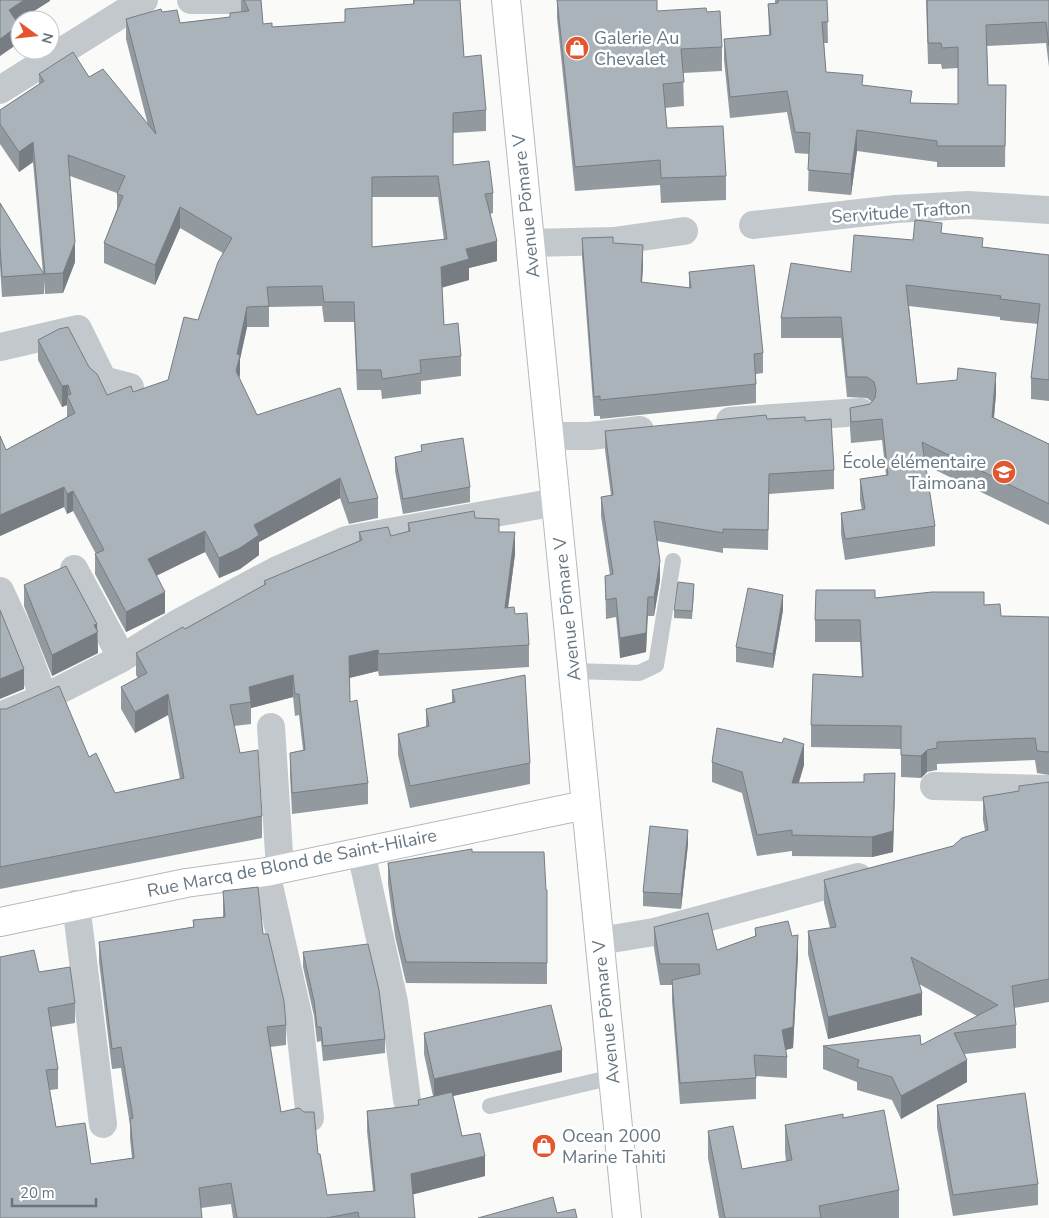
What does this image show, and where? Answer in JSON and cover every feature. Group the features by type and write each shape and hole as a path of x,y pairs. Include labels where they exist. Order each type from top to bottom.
{"main road":[{"name":"Avenue Pōmare V","path":"506,0 627,1218"},
{"name":"Rue Marcq de Blond de Saint-Hilaire","path":"0,922 76,904 186,883 273,871 585,805"}],"street":[{"path":"0,90 144,0"},
{"path":"191,0 235,0"},
{"name":"Servitude Trafton","path":"753,225 968,205 1049,210"},
{"path":"530,243 614,241 684,231"},
{"path":"0,347 78,328 103,380 130,387"},
{"path":"705,423 861,412"},
{"path":"550,436 590,436 667,427"},
{"path":"0,716 44,698 122,658 178,623 277,570 346,540 556,502"},
{"path":"74,568 122,658"},
{"path":"0,591 19,632 44,698"},
{"path":"271,727 273,871 298,1019 310,1118"},
{"path":"934,786 1049,789"},
{"path":"362,852 394,1002 407,1100"},
{"path":"599,941 654,932 880,871"},
{"path":"76,904 103,1124"}],"lane":[{"path":"572,671 639,673 656,665 673,561"},
{"path":"490,1106 613,1077"}],"building":[{"path":"0,0 24,0 9,10 10,32 0,39"},
{"path":"244,0 261,0 263,24 272,23 272,27 345,22 345,9 414,4 414,0 460,0 464,57 481,55 486,110 453,113 453,165 489,161 493,193 485,194 497,241 466,249 469,259 441,267 444,325 458,323 461,356 420,360 421,373 382,379 381,370 357,370 354,302 324,302 322,286 267,287 269,306 247,307 237,354 240,355 236,371 257,415 340,388 378,498 349,503 340,478 254,525 259,535 240,548 219,558 205,531 148,559 165,592 126,612 95,554 104,550 73,491 67,494 64,487 0,515 0,436 6,450 75,413 67,396 71,394 68,385 62,386 38,340 59,329 68,327 89,367 97,374 107,395 131,386 133,392 168,380 184,317 198,320 218,262 232,238 180,207 155,265 104,243 123,196 117,194 125,176 68,155 75,242 63,273 45,274 33,142 19,152 0,124 0,110 44,81 39,74 73,52 89,77 103,69 156,134 126,19 161,9 162,12 177,10 180,23 230,17 230,13 249,11","holes":["438,176 447,239 372,247 372,177"]},
{"path":"557,0 657,0 657,11 706,8 707,12 720,11 722,47 681,49 684,82 663,84 667,128 723,126 726,176 661,178 660,160 575,167"},
{"path":"778,0 827,0 828,22 822,22 826,72 863,75 862,85 912,91 910,103 958,104 958,47 942,48 941,43 928,43 927,0 1049,0 1049,46 1046,22 986,25 988,85 1006,85 1005,146 937,146 937,141 857,130 851,174 808,170 810,133 795,132 787,91 730,97 724,39 771,35 768,4 778,3"},
{"path":"0,203 44,274 2,277"},
{"path":"915,220 942,223 941,233 983,238 982,247 1049,255 1049,380 1031,378 1040,304 1000,299 1001,296 906,285 917,384 957,380 958,368 996,373 992,417 1049,444 1049,504 922,442 935,526 845,539 841,513 865,509 860,479 888,475 882,419 851,422 850,408 870,404 875,398 876,390 874,382 867,377 847,377 841,317 781,318 791,263 851,272 854,235 913,240"},
{"path":"613,237 613,243 643,245 641,282 691,288 689,272 754,265 763,353 754,354 756,384 600,400 600,396 594,397 582,238"},
{"path":"766,415 767,419 805,417 805,421 831,419 834,470 769,474 768,530 723,529 723,533 654,521 660,561 654,597 648,597 646,633 620,638 616,598 606,600 605,576 613,574 601,497 613,495 605,431"},
{"path":"463,438 470,487 403,499 395,457 422,451 421,445"},
{"path":"474,511 475,518 499,519 499,532 515,532 505,608 514,607 515,614 527,613 529,645 379,654 378,650 349,656 350,702 357,700 368,783 292,793 290,753 305,750 299,694 295,694 293,675 249,687 251,702 230,705 240,753 258,750 262,816 0,867 0,709 6,709 59,686 89,757 96,753 115,793 184,778 168,694 135,712 121,687 147,673 136,653 183,627 185,629 266,584 264,581 362,540 359,532 388,527 391,536 410,531 408,523"},
{"path":"66,566 97,624 94,625 98,632 52,655 24,585"},
{"path":"678,582 694,584 692,611 674,610"},
{"path":"748,588 783,595 773,654 736,647"},
{"path":"816,590 875,590 875,598 932,592 984,592 984,605 1000,604 1001,616 1049,617 1049,752 1037,751 1035,738 937,742 937,748 927,750 921,756 901,755 901,726 811,725 813,674 863,677 860,620 815,620"},
{"path":"0,610 24,669 0,679"},
{"path":"525,675 530,763 410,786 398,734 429,726 426,709 455,702 452,690"},
{"path":"717,728 782,743 784,738 804,744 792,783 864,782 864,774 895,773 893,831 872,837 792,835 792,830 757,835 742,772 712,762"},
{"path":"1049,782 1049,979 1012,986 1016,1025 954,1033 967,1060 901,1096 892,1077 857,1067 859,1060 823,1046 920,1035 921,1045 998,1005 911,957 922,993 828,1017 808,931 836,927 824,880 953,846 962,838 988,830 983,797 1019,791 1019,786"},
{"path":"650,826 688,830 681,894 643,892"},
{"path":"472,849 472,852 544,852 547,890 547,963 406,962 395,914 388,863"},
{"path":"258,887 263,934 268,934 284,1001 286,1025 267,1027 281,1112 299,1108 304,1112 314,1112 318,1154 320,1154 327,1195 375,1191 367,1111 419,1105 418,1100 452,1092 462,1136 480,1133 485,1156 411,1174 415,1218 359,1218 358,1212 326,1218 237,1218 231,1183 199,1188 202,1218 0,1218 0,957 34,950 39,972 70,967 75,1003 48,1008 58,1069 46,1070 56,1127 85,1123 91,1164 134,1158 130,1119 133,1118 121,1047 112,1049 99,942 194,927 193,920 225,917 223,891"},
{"path":"708,913 717,950 756,936 755,928 788,921 792,936 798,935 793,1027 782,1030 787,1057 754,1055 756,1078 680,1083 672,980 700,974 699,964 660,964 654,927"},
{"path":"368,944 379,990 385,1039 323,1046 321,1027 317,1027 314,1001 303,952"},
{"path":"551,1005 562,1050 434,1079 424,1033"},
{"path":"1025,1093 1038,1184 953,1195 937,1105"},
{"path":"884,1110 899,1190 819,1206 821,1218 725,1218 708,1131 733,1126 742,1169 792,1160 785,1125 843,1114 843,1118"},
{"path":"553,1197 557,1213 575,1209 577,1218 478,1218"}],"place":[{"name":"Galerie Au Chevalet","path":"577,48"},
{"name":"École élémentaire Taimoana","path":"1004,472"},
{"name":"Ocean 2000 Marine Tahiti","path":"544,1146"}]}
